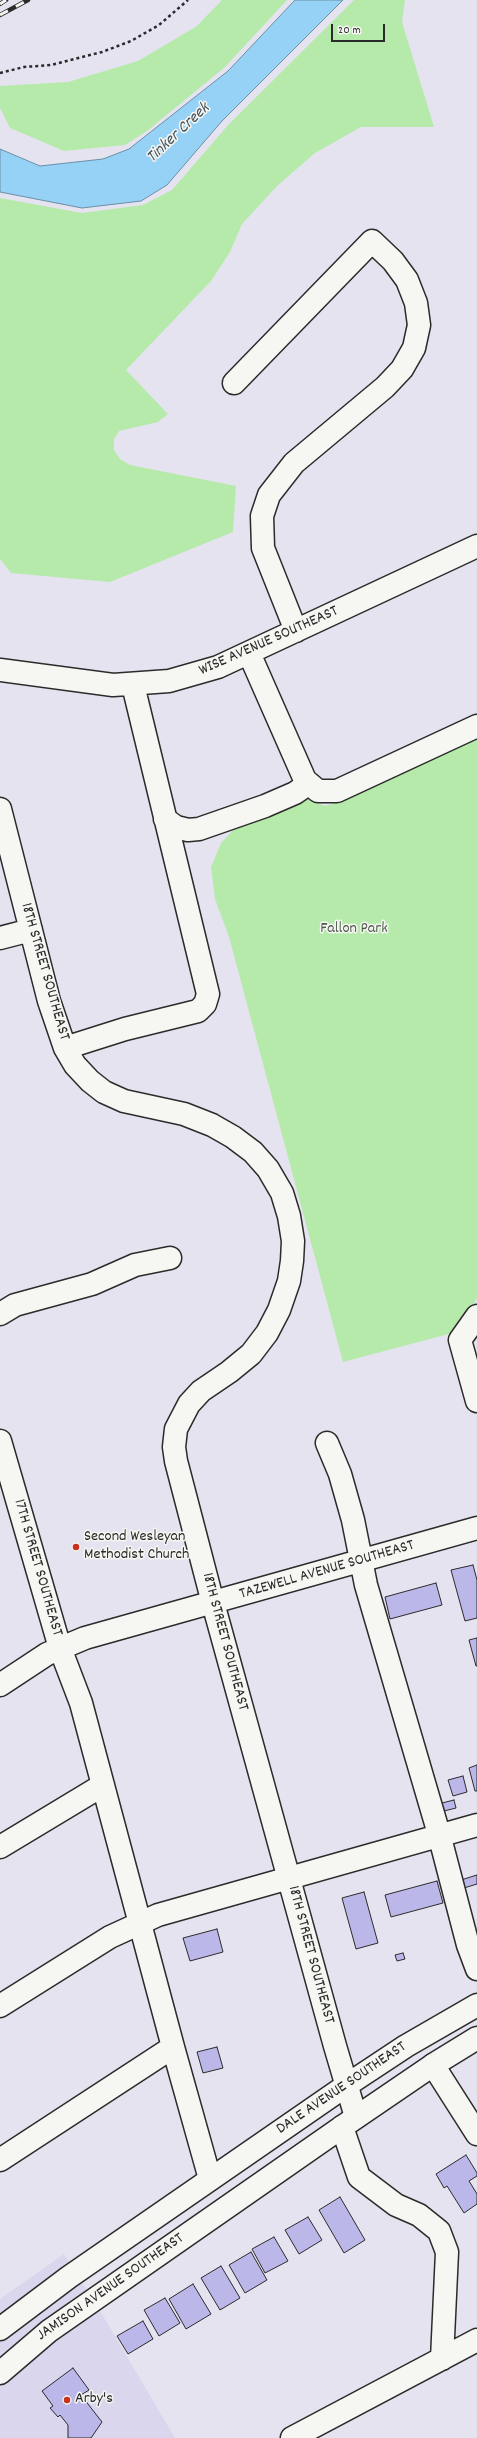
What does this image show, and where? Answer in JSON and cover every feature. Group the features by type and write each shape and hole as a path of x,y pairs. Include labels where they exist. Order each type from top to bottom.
{"street":[{"path":"234,383 372,241 392,260 407,280 416,303 419,325 414,348 402,369 385,387 294,463 269,495 262,516 263,548 296,631"},
{"name":"WISE AVENUE SOUTHEAST","path":"0,670 113,685 169,682 200,673 249,653 477,546"},
{"path":"249,653 308,784 318,790 337,791 477,726"},
{"path":"65,1048 125,1029 198,1011 205,1004 208,994 133,685"},
{"path":"165,819 176,827 199,829 265,806 296,793 308,784"},
{"name":"18TH STREET SOUTHEAST","path":"0,810 49,1001 65,1048 85,1076 104,1092 124,1101 184,1114 212,1125 233,1137 252,1152 268,1169 282,1193 289,1216 293,1241 292,1262 289,1281 276,1316 267,1333 251,1354 229,1372 201,1391 189,1404 176,1429 174,1447 176,1461 213,1603 347,2085 349,2122 360,2177 396,2205 419,2215 439,2231 447,2252 442,2359"},
{"path":"0,938 31,930"},
{"path":"0,1314 16,1305 92,1284 135,1265 170,1258"},
{"path":"477,1316 460,1340 477,1401"},
{"name":"17TH STREET SOUTHEAST","path":"0,1441 60,1648 81,1703 173,2048 210,2179"},
{"path":"327,1443 342,1482 353,1520 366,1585 439,1834 468,1945 477,1969"},
{"name":"TAZEWELL AVENUE SOUTHEAST","path":"0,1685 60,1648 85,1638 477,1528"},
{"path":"0,1847 103,1785"},
{"path":"0,2006 110,1937 140,1922 439,1834 477,1825"},
{"name":"DALE AVENUE SOUTHEAST","path":"210,2179 347,2085 424,2035 477,2005"},
{"name":"DALE AVENUE SOUTHEAST","path":"226,2207 433,2065 477,2038"},
{"path":"0,2160 173,2048"},
{"path":"433,2065 477,2134"},
{"name":"JAMISON AVENUE SOUTHEAST","path":"0,2329 69,2277 210,2179"},
{"name":"JAMISON AVENUE SOUTHEAST","path":"0,2373 49,2331 226,2207"},
{"path":"292,2438 477,2340"}],"path":[{"path":"0,73 24,67 51,65 102,52 132,40 159,25 188,0"}],"shaded area":[{"path":"64,2254 103,2316 175,2438 0,2438 0,2299"}],"green space":[{"path":"222,0 287,0 225,67 147,131 125,145 64,151 10,128 0,108 0,86 68,82 138,61 197,26"},
{"path":"354,0 405,0 402,22 434,127 361,127 315,153 277,186 242,224 230,252 211,281 126,370 168,414 158,422 119,431 114,439 114,450 120,459 130,465 236,486 233,532 110,582 11,573 0,559 0,198 82,213 143,205 172,190 229,124"},
{"name":"Fallon Park","path":"477,739 477,1298 460,1331 343,1362 229,937 215,899 211,867 221,843 238,825 304,798 325,806 338,802"}],"water":[{"name":"Tinker Creek","path":"295,0 343,0 222,121 167,185 141,201 82,208 0,192 0,149 40,166 103,159 129,149 228,71"}],"building":[{"path":"473,1565 477,1580 477,1618 465,1621 451,1570"},
{"path":"436,1583 442,1605 390,1619 385,1597"},
{"path":"477,1638 477,1666 476,1666 469,1640"},
{"path":"477,1765 477,1791 475,1791 469,1768"},
{"path":"463,1776 467,1792 453,1796 448,1780"},
{"path":"454,1800 456,1808 444,1811 442,1803"},
{"path":"477,1875 477,1884 464,1888 461,1880"},
{"path":"437,1881 443,1903 391,1917 385,1895"},
{"path":"364,1892 378,1943 356,1949 342,1898"},
{"path":"217,1929 223,1952 190,1961 183,1938"},
{"path":"403,1953 405,1959 397,1961 395,1955"},
{"path":"217,2047 223,2068 203,2073 197,2052"},
{"path":"466,2155 477,2173 477,2176 469,2181 477,2194 477,2204 464,2213 447,2186 444,2188 436,2174"},
{"path":"340,2197 365,2240 344,2253 319,2210"},
{"path":"308,2217 322,2240 299,2254 285,2230"},
{"path":"274,2237 288,2261 265,2273 252,2249"},
{"path":"251,2252 267,2280 245,2293 229,2265"},
{"path":"221,2266 240,2298 220,2310 201,2278"},
{"path":"193,2284 211,2314 186,2329 169,2299"},
{"path":"165,2298 180,2323 159,2336 144,2310"},
{"path":"143,2321 153,2339 128,2354 117,2336"},
{"name":"Arby's","path":"73,2368 89,2390 81,2395 102,2422 91,2438 68,2438 68,2425 60,2415 58,2417 50,2408 53,2406 42,2391"}],"railway":[{"path":"0,4 6,0"},
{"path":"0,15 28,0"}],"place":[{"name":"Second Wesleyan Methodist Church","path":"76,1547"},
{"name":"Arby's","path":"67,2400"}]}
